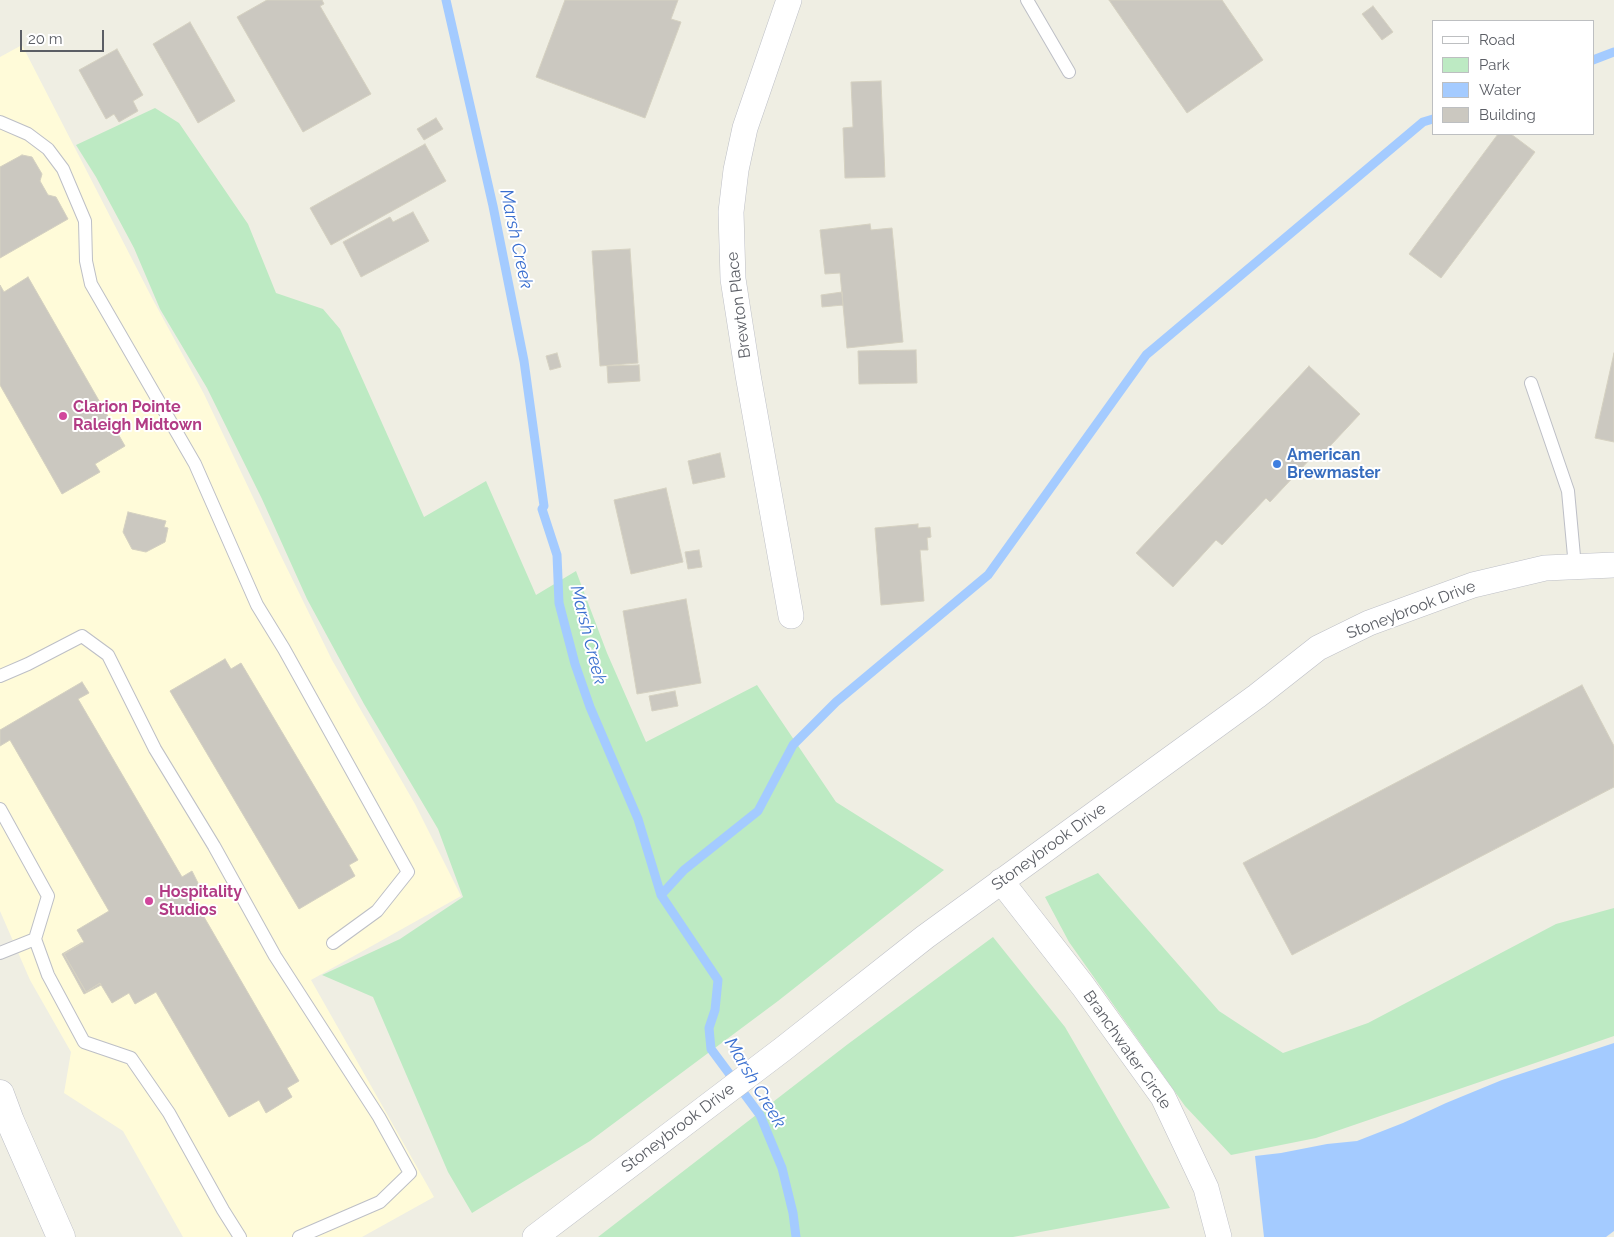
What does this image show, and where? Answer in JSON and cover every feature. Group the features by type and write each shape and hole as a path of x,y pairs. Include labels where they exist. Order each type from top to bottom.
{"main road":[{"path":"0,1094 5,1123 61,1237"}],"street":[{"name":"Brewton Place","path":"789,0 745,128 736,170 731,212 734,279 748,375 792,616"},
{"name":"Stoneybrook Drive","path":"535,1237 783,1049 925,936 1257,696 1318,648 1369,623 1474,585 1545,568 1614,565"},
{"name":"Branchwater Circle","path":"1001,881 1083,986 1163,1097 1206,1188 1219,1237"}],"lane":[{"path":"1027,0 1069,72"},
{"path":"0,122 28,134 48,149 63,168 85,221 86,262 91,284 195,464 257,606 284,649 408,872 377,911 333,942"},
{"path":"1531,383 1568,491 1575,567"},
{"path":"0,676 82,636 108,655 155,749 214,846 275,956 379,1117 410,1173 380,1202 299,1237"},
{"path":"0,808 48,896 35,939 48,975 84,1042 130,1058 169,1113 240,1237"},
{"path":"0,953 35,939"}],"shaded area":[{"path":"22,45 152,298 204,394 332,660 415,804 461,896 311,980 434,1197 362,1237 183,1237 123,1131 64,1093 71,1052 30,980 0,911 0,57"}],"green space":[{"path":"155,108 179,123 248,224 276,293 323,309 340,329 424,517 486,481 536,595 576,571 607,653 646,742 757,685 836,802 944,870 778,1001 590,1141 472,1213 448,1172 373,997 322,975 400,939 463,897 438,829 364,704 307,599 262,499 207,388 160,309 134,248 96,177 76,145"},
{"path":"1098,873 1219,1011 1283,1053 1368,1023 1556,924 1614,908 1614,1036 1316,1138 1231,1155 1185,1106 1069,942 1045,897"},
{"path":"993,937 1065,1027 1170,1208 1013,1237 598,1237 848,1044"}],"water":[{"path":"1614,1043 1614,1231 1606,1237 1264,1237 1255,1156 1357,1141 1502,1080"}],"building":[{"path":"267,0 322,0 324,4 320,6 371,94 303,132 237,17"},
{"path":"565,0 678,0 671,19 681,22 645,118 536,77"},
{"path":"1109,0 1222,0 1263,60 1187,113"},
{"path":"1373,6 1393,32 1382,40 1362,14"},
{"path":"190,22 235,101 198,123 153,44"},
{"path":"117,49 143,95 133,101 138,111 119,122 114,114 106,119 79,70"},
{"path":"881,81 885,177 845,178 843,128 853,127 851,82"},
{"path":"436,118 443,129 424,140 417,129"},
{"path":"1497,135 1512,135 1535,152 1441,278 1409,254"},
{"path":"425,144 446,181 331,245 310,208"},
{"path":"22,155 32,157 42,174 40,181 48,195 56,197 68,219 0,258 0,167"},
{"path":"413,212 429,241 361,277 343,242 390,217 393,222"},
{"path":"870,224 871,230 892,228 903,342 847,348 840,273 825,274 820,230"},
{"path":"630,249 638,363 600,366 592,251"},
{"name":"Clarion Pointe Raleigh Midtown","path":"28,277 125,446 95,464 100,472 62,494 0,385 0,285 4,292"},
{"path":"842,292 843,305 822,307 821,295"},
{"path":"916,350 917,383 859,384 858,351"},
{"path":"557,353 561,367 550,370 546,356"},
{"path":"1614,353 1614,442 1595,438"},
{"path":"639,365 640,381 608,383 607,366"},
{"path":"1309,366 1360,414 1317,460 1313,456 1270,502 1266,498 1222,545 1216,540 1173,587 1136,553"},
{"path":"720,453 725,477 693,484 688,461"},
{"path":"666,488 683,562 631,574 614,500"},
{"path":"128,512 166,521 164,527 168,528 165,542 146,552 132,549 123,532"},
{"path":"918,524 918,528 930,527 931,537 927,538 928,550 920,550 924,601 881,605 875,528"},
{"path":"699,550 702,567 688,569 685,552"},
{"path":"686,599 701,683 637,694 623,611"},
{"path":"225,659 231,669 241,663 358,860 349,865 355,876 299,909 170,691"},
{"name":"Hospitality Studios","path":"82,682 89,693 78,699 182,877 192,871 199,885 189,891 299,1081 287,1088 292,1097 266,1113 259,1100 229,1117 156,992 135,1004 129,993 112,1003 100,983 86,992 64,954 84,942 77,930 109,911 10,740 0,746 0,730"},
{"path":"1582,685 1614,746 1614,787 1292,955 1243,863"},
{"path":"675,691 678,706 652,711 649,696"},
{"path":"81,943 64,954 86,992 100,983 101,985 84,994 62,954"}],"waterway":[{"name":"Marsh Creek","path":"446,0 493,206 524,361 544,506 542,509 557,555 559,603 575,664 590,707 638,819 661,895 718,980 715,1010 709,1028 711,1049 760,1115 782,1168 793,1213 796,1237"},
{"path":"1594,60 1614,52"},
{"path":"661,895 684,870 758,811 793,745 836,702 988,575 1146,355 1423,122 1432,119"}],"place":[{"name":"Clarion Pointe Raleigh Midtown","path":"63,416"},
{"name":"American Brewmaster","path":"1277,464"},
{"name":"Hospitality Studios","path":"149,901"}]}
